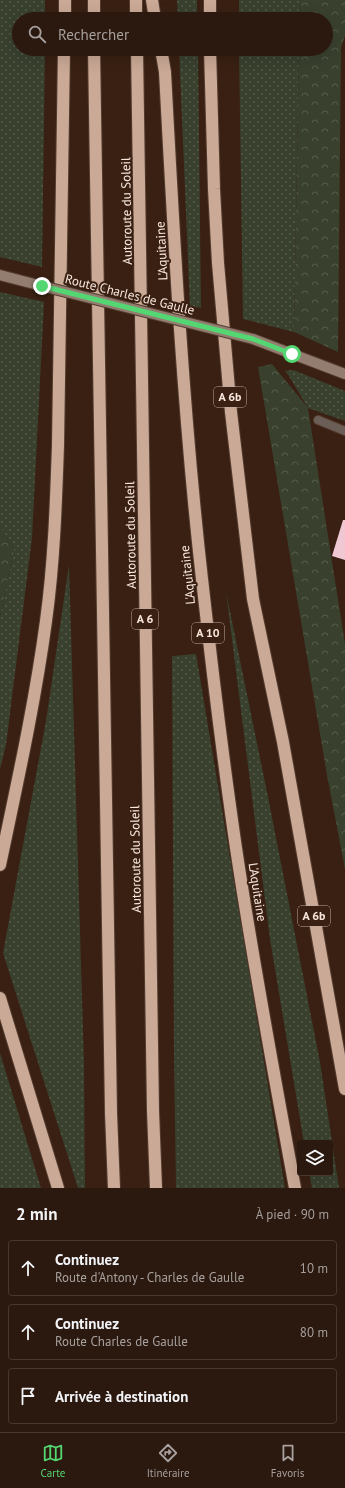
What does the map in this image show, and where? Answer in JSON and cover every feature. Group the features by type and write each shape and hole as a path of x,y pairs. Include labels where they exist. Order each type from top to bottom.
{"highway":[{"path":"65,0 65,12"},
{"path":"94,0 94,12"},
{"path":"136,0 136,12"},
{"path":"152,0 154,12"},
{"path":"210,0 210,12"},
{"path":"0,865 33,700 46,620 56,506 64,56"},
{"path":"94,56 111,1105 114,1188"},
{"name":"Autoroute du Soleil","path":"137,56 153,1096 156,1188"},
{"name":"L'Aquitaine","path":"162,56 165,72 177,285 188,436 201,577 219,729 237,851 265,1022 295,1188"},
{"name":"A 6b","path":"210,56 214,189 218,263 231,412 253,599 283,742 345,1089"},
{"path":"0,998 58,1188"}],"street":[{"name":"Route Charles de Gaulle","path":"0,275 253,339 345,374"}],"lane":[{"path":"318,420 345,431"}],"green space":[{"path":"0,0 45,0 45,12 12,12 12,56 45,56 42,267 0,257"},
{"path":"177,0 197,0 197,12 178,12"},
{"path":"239,0 300,0 299,12 239,12"},
{"path":"300,0 345,0 345,36 341,47 338,352 294,332 299,56 333,56 333,12 299,12"},
{"path":"179,56 198,56 201,308 190,306"},
{"path":"239,56 299,56 294,332 243,319"},
{"path":"0,292 44,302 32,538 6,745 0,769 0,617 14,549 0,527"},
{"path":"272,364 308,408 345,644 345,869 327,775 258,367"},
{"path":"291,370 345,391 345,421 308,408 285,371"},
{"path":"0,527 14,549 0,617"},
{"path":"69,565 84,1064 85,1188 78,1188 3,953 46,721"},
{"path":"226,592 320,1062 332,1140 304,1140 270,939"},
{"path":"196,654 285,1188 176,1188 172,656"},
{"path":"0,1053 41,1188 0,1188"},
{"path":"333,1148 339,1188 312,1188 310,1176 333,1176"}],"building":[{"path":"343,520 345,520 345,560 332,556"}],"route":[{"path":"42,286 253,339 292,354"}]}
